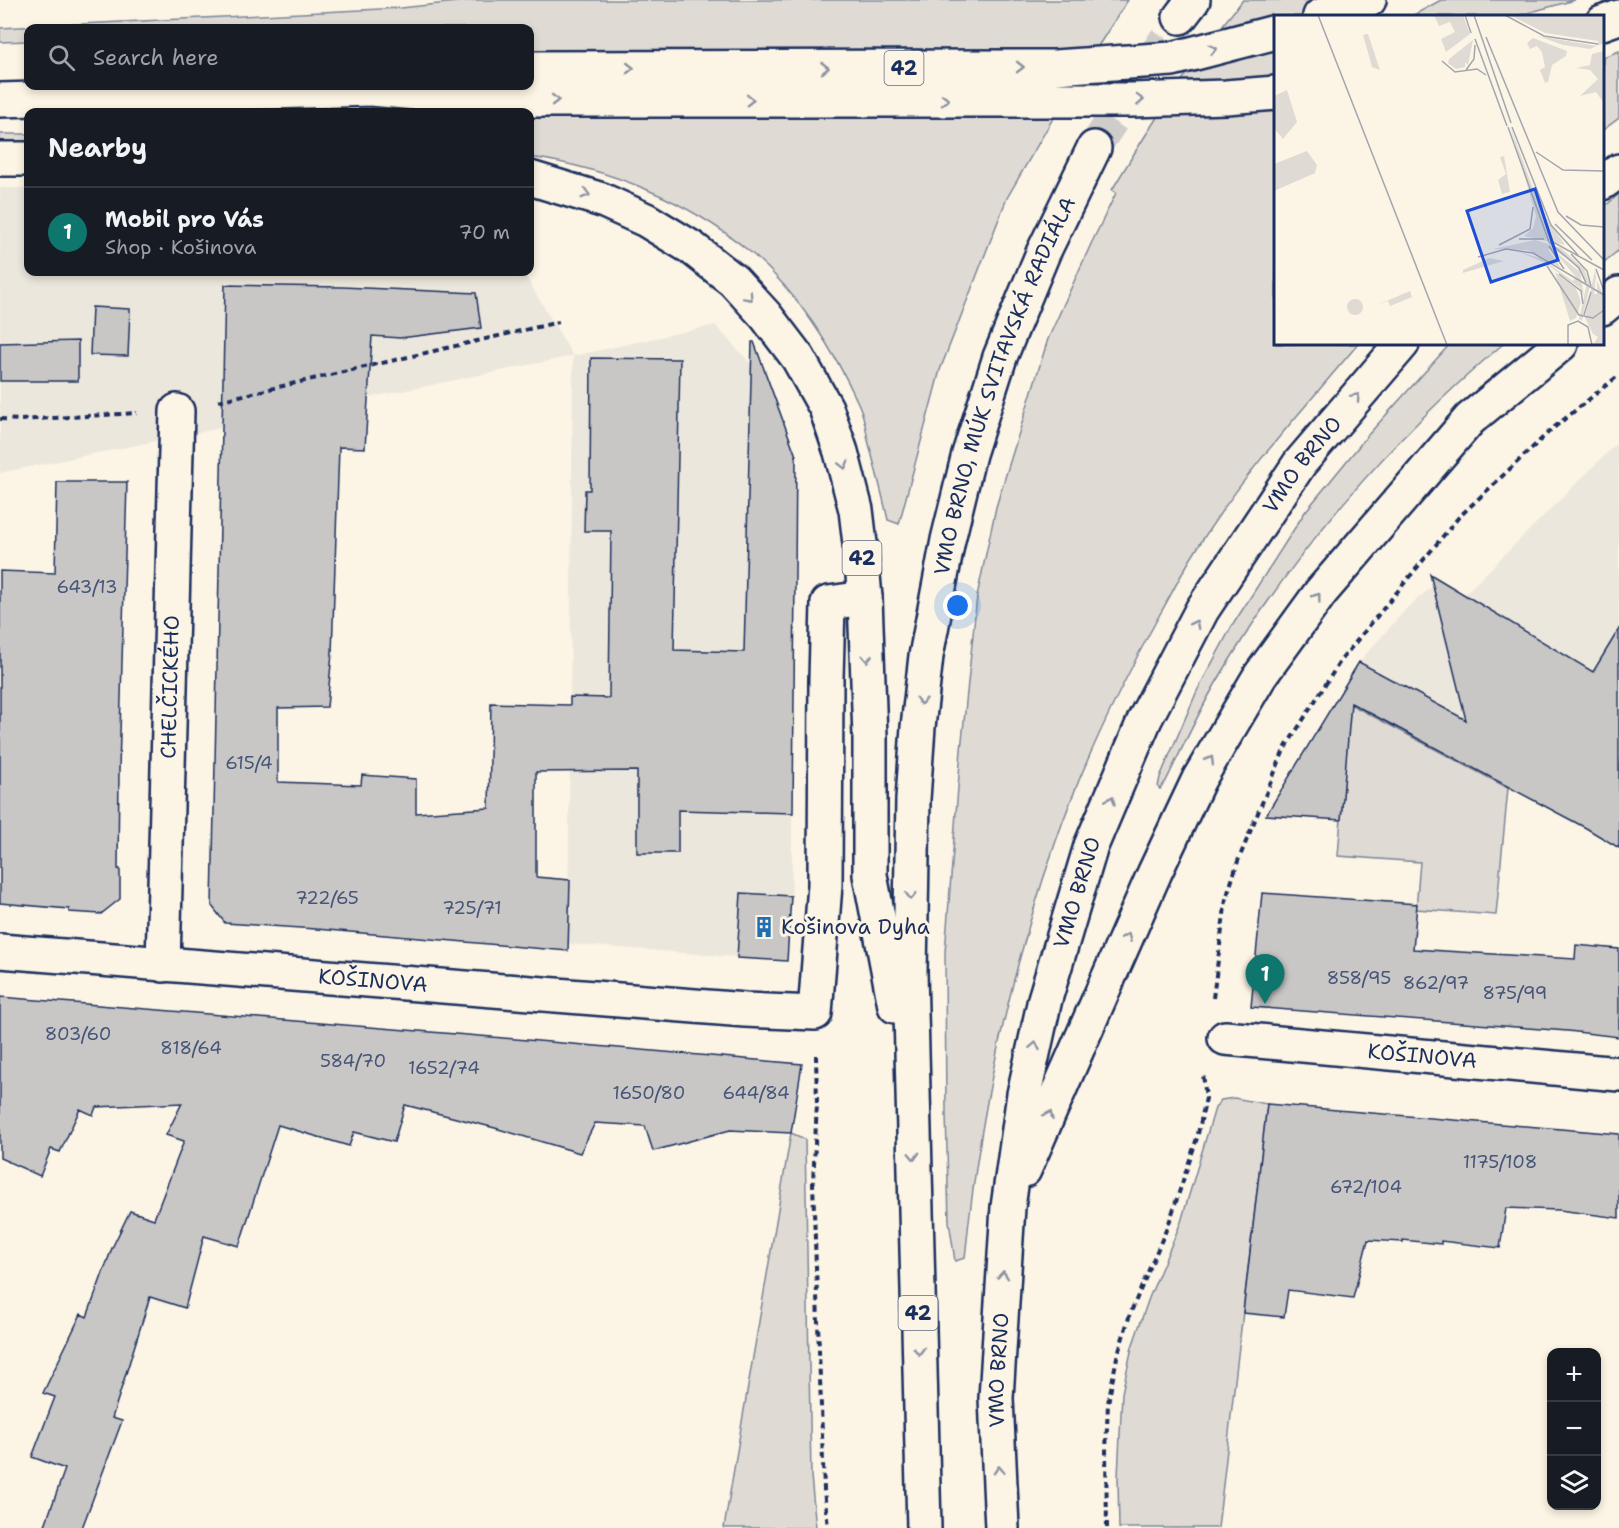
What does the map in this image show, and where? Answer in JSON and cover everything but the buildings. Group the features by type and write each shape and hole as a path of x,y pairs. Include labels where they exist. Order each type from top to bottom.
{"main road":[{"path":"1323,15 1369,0"},
{"path":"1604,22 1619,17"},
{"name":"42","path":"534,68 1055,67 1172,59 1274,32"},
{"path":"0,100 293,90"},
{"name":"42","path":"407,90 495,100 1132,100 1274,93"},
{"name":"VMO BRNO, MÚK SVITAVSKÁ RADIÁLA","path":"924,1528 910,972 913,799 926,656 948,540 969,454 1000,357 1043,253 1094,148"},
{"path":"0,159 24,159"},
{"path":"1604,182 1619,171"},
{"name":"42","path":"534,179 602,200 646,220 692,248 733,280 766,316 804,368 825,408 841,452 856,510 865,598 870,737 870,875 912,1098"},
{"path":"1604,306 1619,294"},
{"name":"VMO BRNO","path":"1002,1528 996,1398 1008,1207 1024,1094 1045,999 1091,846 1145,719 1202,610 1300,463 1401,345"},
{"path":"1008,1207 1174,831 1199,779 1260,676 1321,592 1470,419 1560,345"},
{"name":"CHELČICKÉHO","path":"163,964 177,411"},
{"path":"816,1013 825,885 828,603 865,598"},
{"name":"KOŠINOVA","path":"0,951 745,1010 816,1013"},
{"name":"KOŠINOVA","path":"1225,1038 1619,1074"}],"path":[{"path":"0,419 19,420 177,411 559,322"},
{"path":"1212,1006 1226,899 1238,861 1284,750 1341,660 1458,518 1551,430 1619,375"},
{"path":"816,1013 817,1104 813,1184 824,1490 828,1528"},
{"path":"1107,1528 1108,1403 1117,1356 1130,1314 1169,1223 1197,1138 1206,1098 1204,1066"}],"shaded area":[{"path":"475,0 1128,0 1067,94 1007,198 940,370 899,524 888,520 862,414 849,384 826,343 798,302 766,266 749,251 700,216 646,189 588,169 534,158 534,108 372,108 371,90 534,90 534,24 80,24 401,8"},
{"path":"1243,0 1356,0 1351,15 1274,15 1274,345 1357,345 1252,470 1213,524 1145,641 1090,754 1039,892 1010,995 988,1099 965,1258 955,1261 949,1221 945,952 961,750 977,596 996,507 1048,339 1116,193 1112,190 1173,93"},
{"path":"1441,0 1575,0 1520,15 1414,15"},
{"path":"24,27 24,41 0,42 0,28"},
{"path":"1619,51 1619,118 1604,129 1604,57"},
{"path":"0,134 24,134 24,143 0,143"},
{"path":"0,188 24,188 24,276 525,276 573,356 0,473"},
{"path":"1619,194 1619,250 1604,262 1604,207"},
{"path":"715,325 751,364 775,405 792,710 792,884 787,961 568,944 573,356"},
{"path":"1449,345 1502,345 1421,419 1382,459 1345,501 1276,589 1209,695 1160,789 1158,787 1160,777 1197,691 1232,626 1305,512 1368,435"},
{"path":"1619,441 1619,848 1586,828 1350,704 1359,662 1408,607 1440,580 1464,595"},
{"path":"1350,704 1508,788 1496,915 1416,909 1420,862 1338,856"},
{"path":"1234,1098 1267,1104 1218,1528 1119,1528 1118,1477 1122,1393 1132,1347 1149,1298 1181,1222 1215,1108 1221,1100"},
{"path":"791,1133 805,1139 811,1476 816,1528 724,1528"}],"tunnel":[{"path":"1094,148 1180,17"}],"place":[{"name":"Košinova Dyha","path":"764,927"},
{"name":"Mobil pro Vás","path":"1265,1004"}]}
